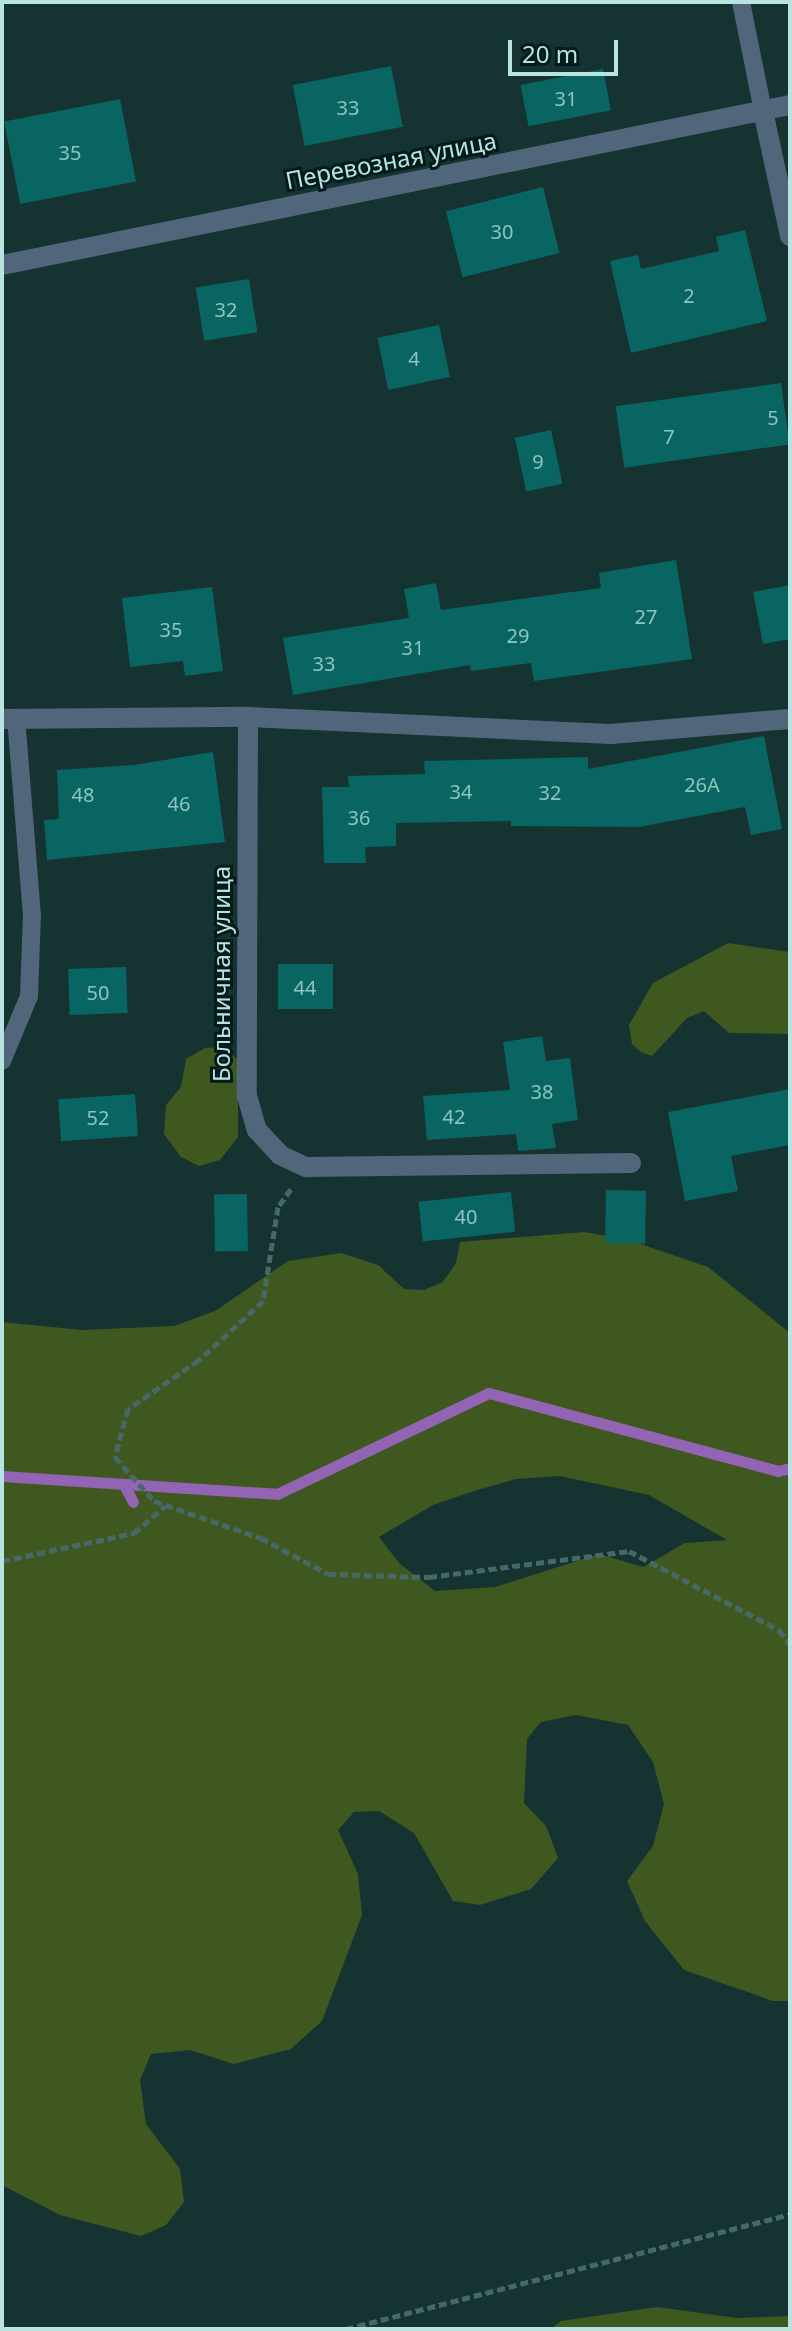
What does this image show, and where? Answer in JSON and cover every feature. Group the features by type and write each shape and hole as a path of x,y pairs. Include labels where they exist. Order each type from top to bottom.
{"street":[{"name":"Перевозная улица","path":"2,265 790,105"},
{"path":"763,111 790,236"},
{"path":"9,719 248,717 611,734 790,719"},
{"name":"Больничная улица","path":"248,717 247,1096 257,1130 280,1155 306,1167"},
{"path":"306,1167 631,1163"}],"lane":[{"path":"741,2 763,111"},
{"path":"2,1061 30,983 32,916 9,719"}],"path":[{"path":"306,1167 278,1207 263,1301 199,1360 128,1409 115,1457 136,1476 154,1501 261,1538 328,1574 429,1577 629,1551 779,1630 790,1645"},
{"path":"2,1561 134,1533 166,1505"},
{"path":"346,2329 790,2214"}],"green space":[{"path":"728,943 790,952 790,1034 729,1033 704,1011 687,1018 652,1056 641,1052 632,1044 629,1025 653,983"},
{"path":"222,1047 238,1060 238,1137 220,1160 199,1166 181,1157 164,1134 166,1105 181,1087 186,1059 205,1048"},
{"path":"584,1232 629,1240 708,1267 790,1333 790,2001 773,2001 684,1970 645,1921 627,1881 653,1846 664,1804 653,1762 628,1725 576,1715 541,1722 527,1739 524,1803 546,1826 558,1858 531,1889 480,1905 453,1901 414,1833 379,1811 354,1812 338,1830 358,1874 362,1915 322,2021 291,2049 234,2064 190,2050 151,2054 140,2080 146,2124 180,2169 184,2202 166,2225 141,2236 60,2215 2,2185 2,1322 82,1330 174,1326 215,1311 288,1261 341,1253 378,1265 404,1289 424,1290 443,1282 456,1263 460,1242","holes":["560,1476 649,1495 727,1540 685,1543 643,1567 599,1554 495,1587 435,1591 400,1564 379,1537 433,1505 516,1479"]},
{"path":"657,2307 737,2318 790,2316 790,2329 551,2329 561,2321"}],"building":[{"path":"391,66 403,127 305,146 293,85"},
{"path":"603,69 611,110 529,126 521,85"},
{"path":"120,99 136,181 20,204 4,122"},
{"path":"543,187 559,253 462,277 446,211"},
{"path":"745,230 767,321 631,353 610,261 638,255 641,269 719,251 716,237"},
{"path":"249,279 257,332 204,341 196,287"},
{"path":"439,325 450,377 388,390 377,338"},
{"path":"781,383 790,444 624,468 616,406"},
{"path":"551,430 562,484 526,491 515,438"},
{"path":"676,560 692,659 534,681 531,663 471,671 470,665 293,695 283,638 409,618 404,589 436,583 441,610 601,588 599,573"},
{"path":"790,585 790,639 763,644 753,592"},
{"path":"212,587 223,671 185,676 183,661 130,667 122,598"},
{"path":"764,736 782,829 751,835 745,807 639,827 511,826 511,821 396,823 396,846 365,847 366,863 324,863 322,787 349,787 348,776 425,774 424,761 588,757 588,769"},
{"path":"213,752 225,842 47,860 44,820 59,819 57,770 134,765"},
{"path":"278,964 333,964 333,1009 278,1009"},
{"path":"126,967 128,1013 70,1015 68,969"},
{"path":"542,1036 546,1061 570,1058 578,1120 552,1124 556,1148 518,1151 516,1134 427,1140 423,1096 510,1090 503,1042"},
{"path":"790,1089 790,1145 731,1156 738,1191 685,1201 668,1112"},
{"path":"135,1094 138,1136 61,1141 58,1099"},
{"path":"606,1190 646,1191 645,1244 605,1243"},
{"path":"511,1192 515,1232 423,1242 419,1202"},
{"path":"247,1194 248,1251 215,1252 214,1195"}],"waterway":[{"path":"2,1476 277,1494 489,1393 778,1471 790,1468"},
{"path":"124,1485 133,1502"}]}
